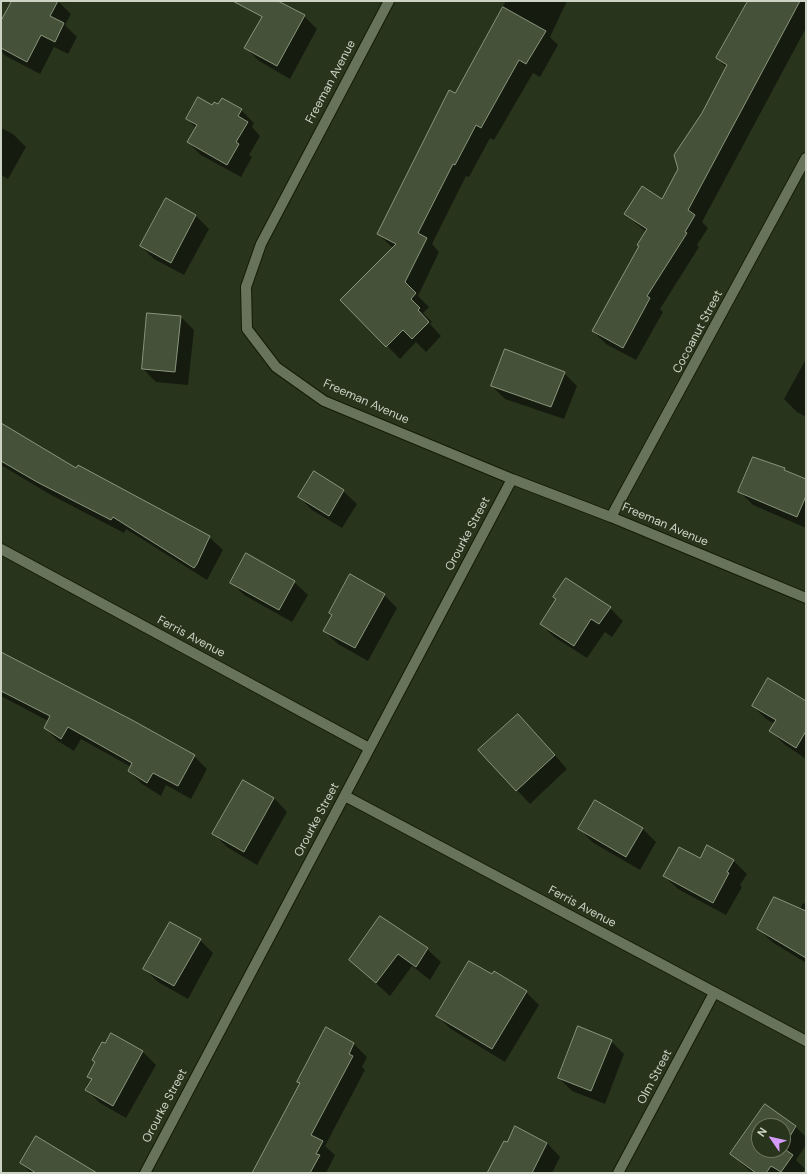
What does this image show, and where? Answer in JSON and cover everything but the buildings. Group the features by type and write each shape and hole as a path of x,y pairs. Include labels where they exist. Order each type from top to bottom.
{"street":[{"name":"Freeman Avenue","path":"389,1 261,244 246,287 247,329 276,367 324,401 512,479 611,517 806,598"},
{"name":"Cocoanut Street","path":"611,517 806,158"},
{"name":"Orourke Street","path":"145,1173 512,479"},
{"name":"Ferris Avenue","path":"1,549 369,748"},
{"name":"Ferris Avenue","path":"345,796 806,1041"},
{"name":"Olm Street","path":"618,1173 714,993"}]}
